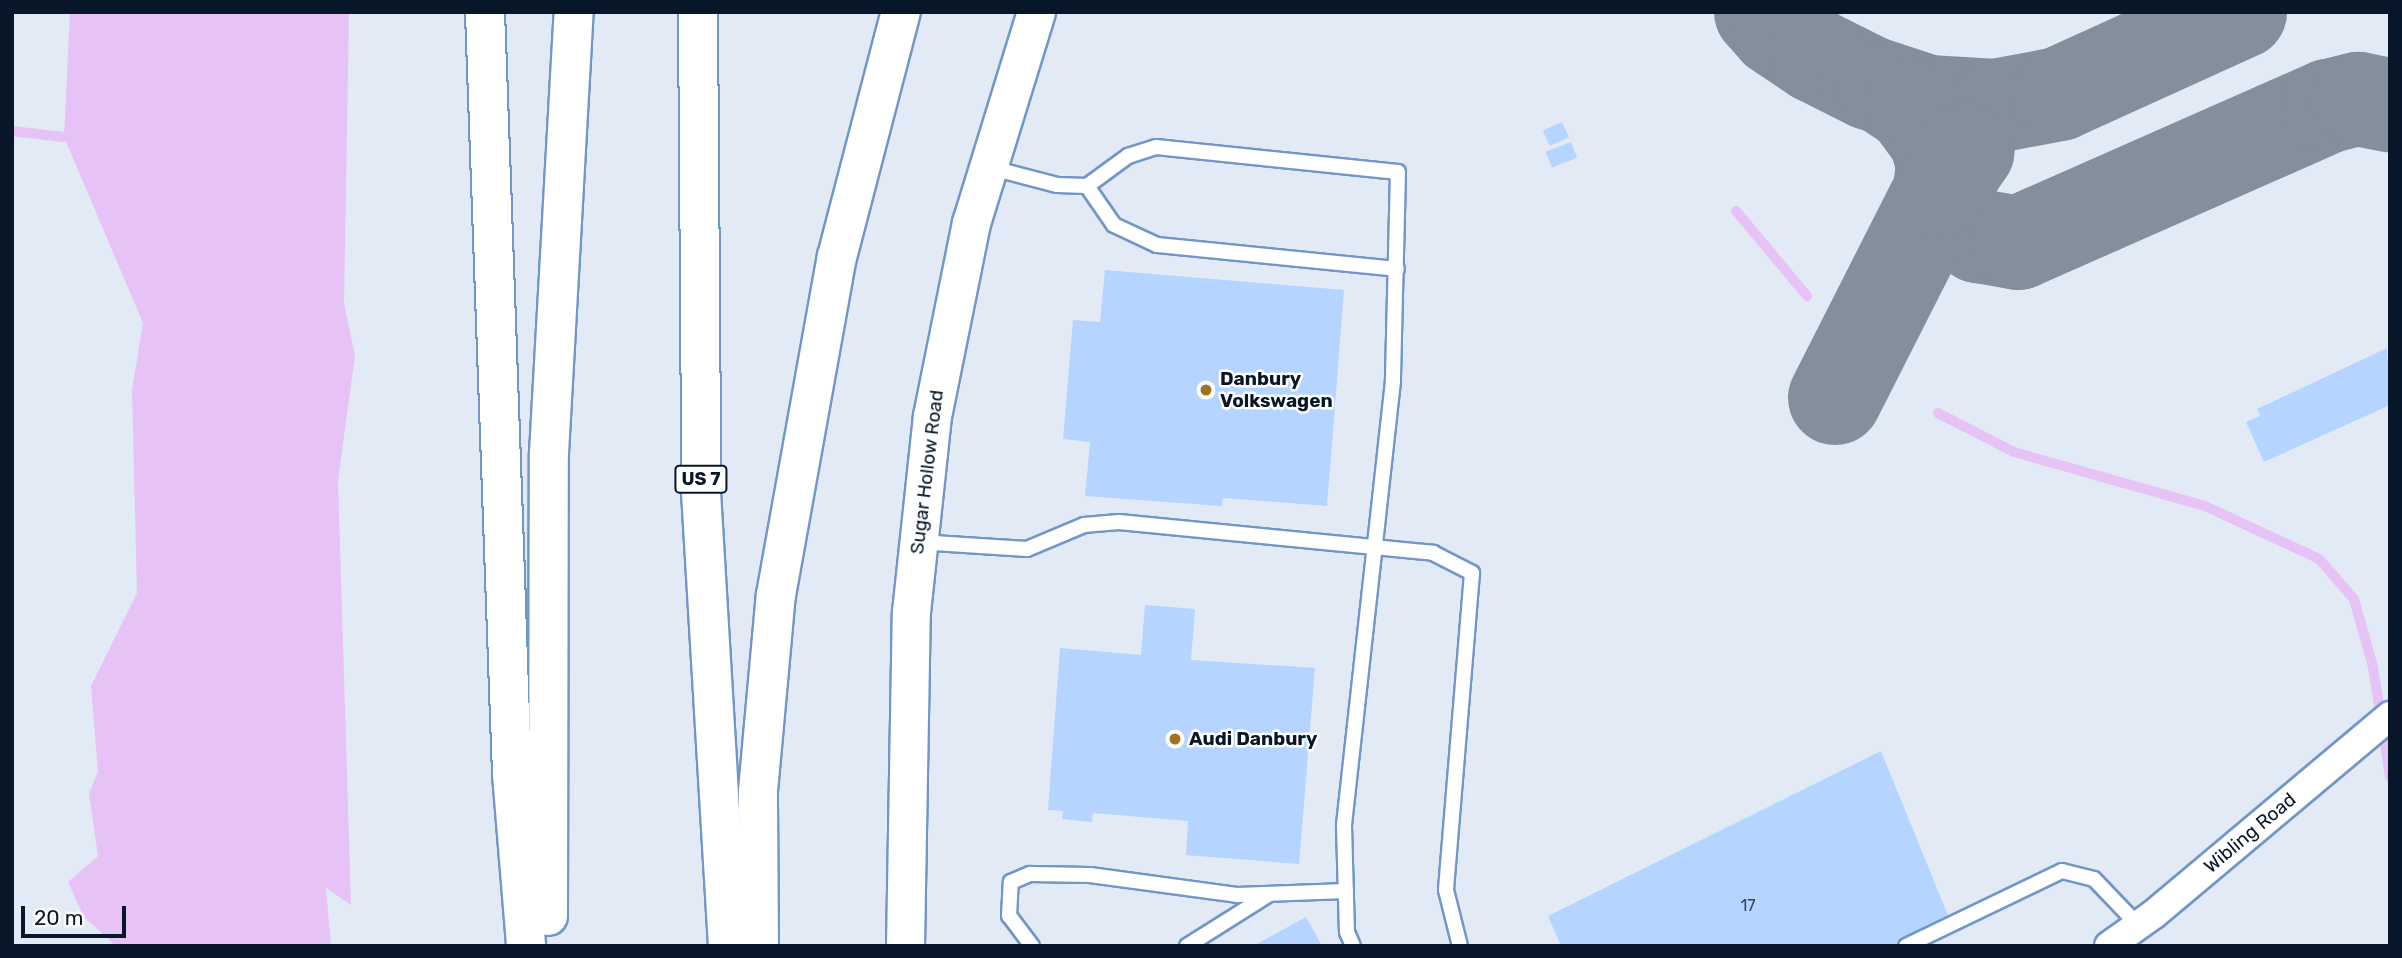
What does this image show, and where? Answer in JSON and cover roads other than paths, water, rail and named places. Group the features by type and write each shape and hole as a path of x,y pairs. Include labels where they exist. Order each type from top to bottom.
{"highway":[{"path":"485,12 512,774 526,946"},
{"path":"548,946 549,453 574,12"},
{"name":"US 7","path":"698,12 701,492 728,946"},
{"path":"759,946 758,791 776,594 837,257 901,12"}],"street":[{"name":"Sugar Hollow Road","path":"905,946 907,704 917,542 932,416 987,166 1036,12"},
{"name":"Wibling Road","path":"2109,946 2138,925 2390,716"}],"lane":[{"path":"987,166 1057,185 1087,186 1128,156 1156,147 1398,172 1393,381 1343,826 1346,891 1353,946"},
{"path":"1087,186 1114,225 1157,245 1397,269"},
{"path":"917,542 1027,549 1084,526 1119,522 1433,553 1472,573 1446,890 1460,946"},
{"path":"1906,946 2062,871 2094,879 2138,925"},
{"path":"1032,946 1009,916 1011,882 1030,874 1090,875 1237,895 1346,891"},
{"path":"1187,946 1269,894"}],"waterway":[{"path":"12,131 64,137"},
{"path":"1736,211 1807,296"},
{"path":"1938,413 2014,452 2205,506 2319,559 2354,599 2373,667 2390,777"}],"place":[{"name":"Danbury Volkswagen","path":"1206,390"},
{"name":"Audi Danbury","path":"1175,739"}]}
